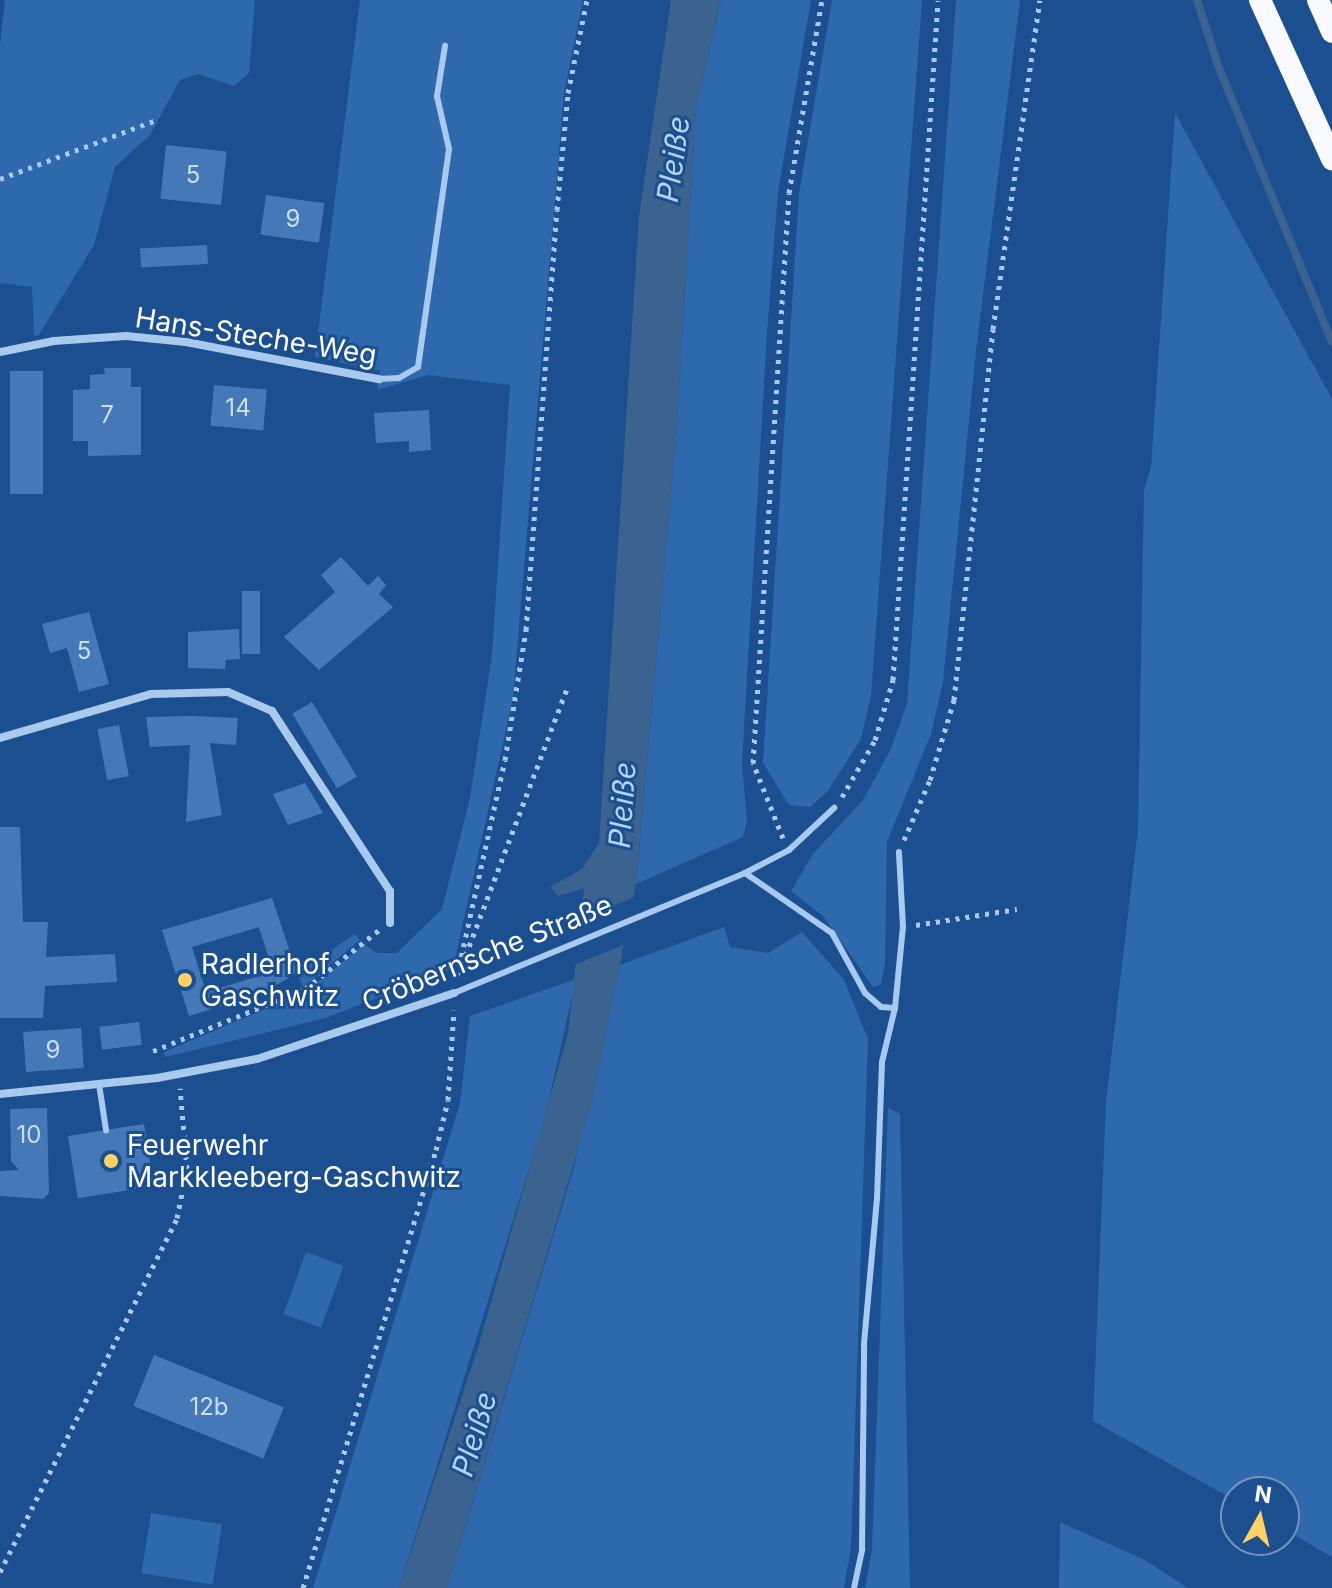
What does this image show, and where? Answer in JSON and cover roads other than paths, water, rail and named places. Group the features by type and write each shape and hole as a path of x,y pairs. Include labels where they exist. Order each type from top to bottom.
{"highway":[{"path":"1260,0 1332,159"},
{"path":"1318,0 1332,32"}],"street":[{"name":"Hans-Steche-Weg","path":"0,352 54,341 126,336 186,342 379,379"},
{"path":"0,738 151,694 228,692 272,711 390,891 390,923"},
{"name":"Cröbernsche Straße","path":"0,1094 178,1075 322,1041 454,993"}],"lane":[{"name":"Hans-Steche-Weg","path":"379,379 399,378 418,367 427,323 449,149 437,96 445,46"},
{"name":"Cröbernsche Straße","path":"454,993 745,873 789,850 834,808"},
{"path":"854,1588 862,1549 864,1344 877,1199 882,1062 895,1008 903,927 899,852"},
{"path":"745,873 832,933 865,993 881,1007 895,1008"},
{"path":"99,1084 106,1130"}],"water":[{"name":"Pleiße","path":"671,0 721,0 696,108 676,439 636,884 593,1099 447,1588 399,1588 479,1344 568,1034 584,888 558,896 550,887 582,869 599,843 639,216"}],"waterway":[{"path":"1197,0 1219,68 1332,342"}],"place":[{"name":"Radlerhof Gaschwitz","path":"185,980"},
{"name":"Feuerwehr Markkleeberg-Gaschwitz","path":"111,1161"}]}
